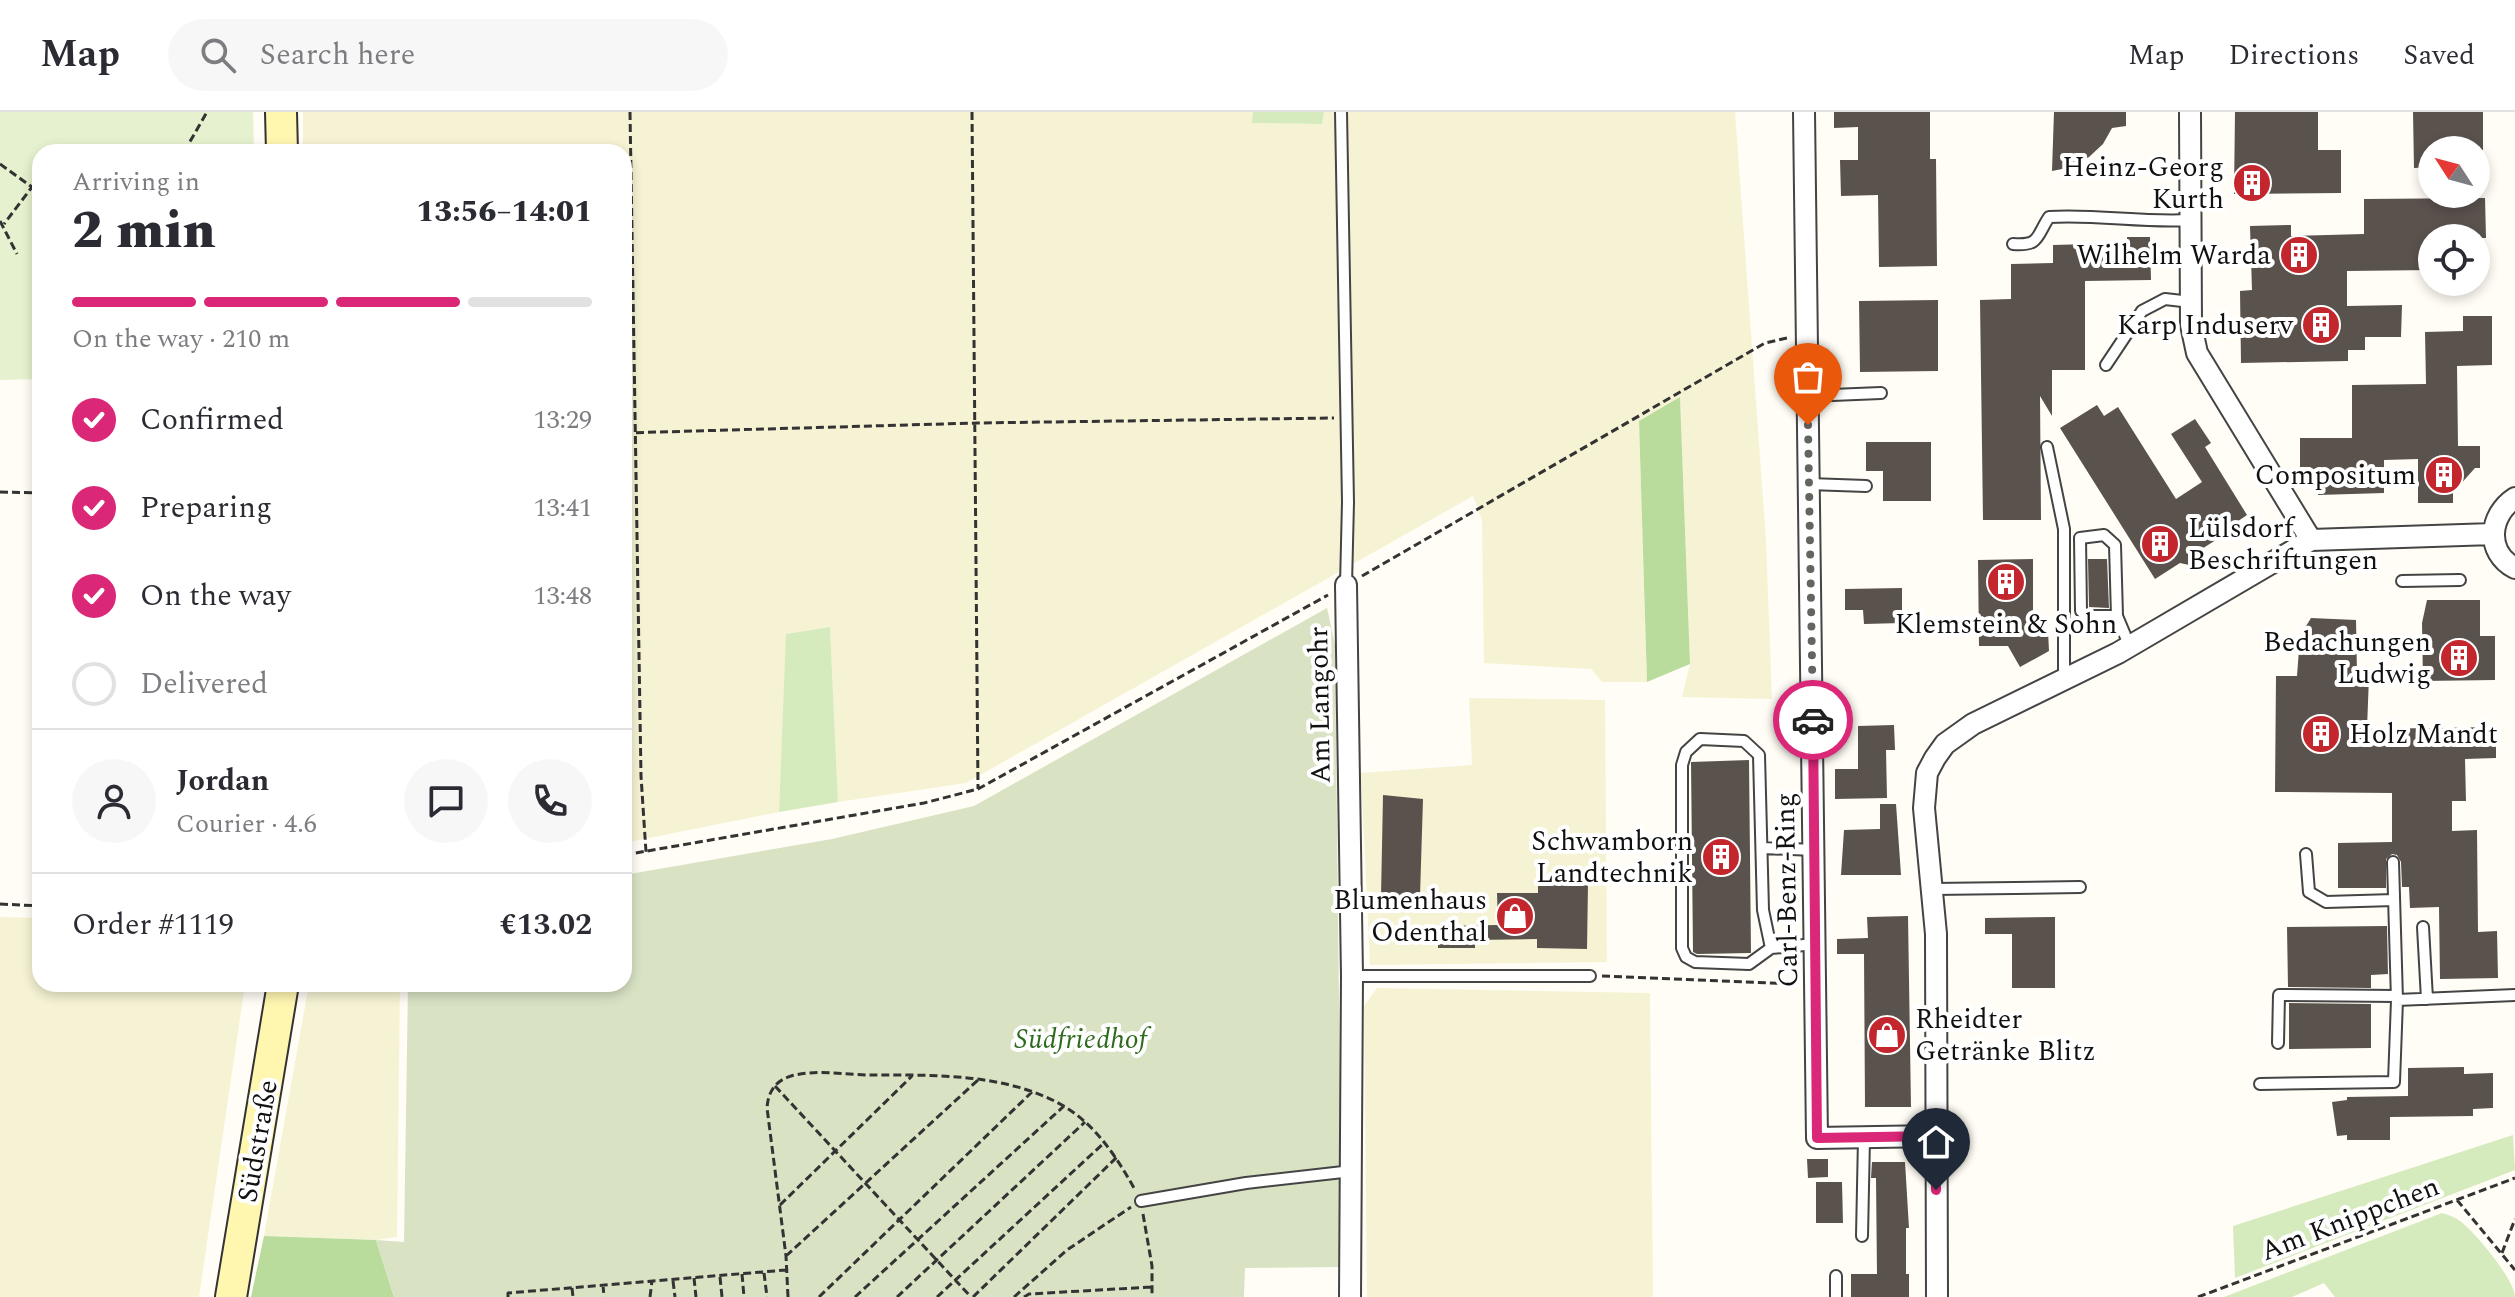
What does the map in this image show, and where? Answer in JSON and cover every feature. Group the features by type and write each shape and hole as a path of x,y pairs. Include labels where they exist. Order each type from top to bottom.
{"street":[{"path":"281,112 282,144"},
{"name":"Carl-Benz-Ring","path":"1804,112 1817,1138 1864,1138"},
{"path":"2190,112 2191,325 2201,364 2311,540"},
{"path":"2515,498 2499,512 2493,534 2501,557 2515,568"},
{"path":"1937,1297 1936,934 1924,789 1935,758 1945,744 1973,724 2130,647 2311,540 2493,534"},
{"name":"Am Langohr","path":"1346,585 1352,976 1350,1297"},
{"name":"Südstraße","path":"231,1297 282,992"},
{"path":"1864,1138 1935,1136"}],"lane":[{"name":"Am Langohr","path":"1341,112 1346,585"},
{"path":"2013,244 2028,245 2039,237 2049,217 2121,217 2147,222 2190,220"},
{"path":"2106,365 2142,311 2165,299 2191,302"},
{"path":"1807,396 1881,393"},
{"path":"2047,447 2064,529 2064,679"},
{"path":"1809,484 1866,486"},
{"path":"2117,616 2087,616 2081,611 2080,538 2104,535 2115,545 2117,616 2130,647"},
{"path":"2402,581 2460,580"},
{"path":"1771,948 1763,910 1759,755 1744,741 1700,739 1692,744 1682,765 1682,948 1686,957 1695,962 1749,964 1771,948 1816,944"},
{"path":"1762,848 1815,850"},
{"path":"2306,854 2309,892 2315,898 2326,902 2394,900"},
{"path":"2260,1084 2394,1082 2397,998 2393,862"},
{"path":"1933,889 2080,887"},
{"path":"2423,927 2427,999"},
{"path":"1352,976 1590,976"},
{"path":"2278,1043 2279,995 2427,999 2515,995"},
{"path":"1862,1236 1864,1138"},
{"path":"1141,1201 1246,1183 1352,1171"},
{"path":"1836,1276 1836,1297"}],"path":[{"path":"189,144 207,112"},
{"path":"630,112 630,144"},
{"path":"972,112 978,789"},
{"path":"0,164 32,187 2,223 17,254"},
{"path":"632,240 641,776 646,852"},
{"path":"632,854 924,803 978,789 1346,585 1765,343 1806,337"},
{"path":"635,433 977,423 1346,418"},
{"path":"0,492 32,493"},
{"path":"0,904 32,906"},
{"path":"1590,976 1817,985"},
{"path":"780,1205 913,1075"},
{"path":"788,1297 786,1256 767,1108 768,1096 774,1085 789,1076 913,1075 989,1080 1032,1092 1064,1106 1085,1122 1117,1157 1141,1201 1152,1266 1152,1297"},
{"path":"786,1256 978,1080"},
{"path":"774,1085 972,1297 1117,1157"},
{"path":"819,1297 1032,1092"},
{"path":"855,1297 1064,1106"},
{"path":"897,1297 1085,1122"},
{"path":"937,1297 1105,1142"},
{"name":"Am Knippchen","path":"2198,1297 2515,1178"},
{"path":"2457,1200 2515,1270"},
{"path":"1014,1297 1067,1250 1141,1201"},
{"path":"2502,1253 2515,1219"},
{"path":"508,1297 508,1293 786,1270"},
{"path":"764,1272 767,1297"},
{"path":"742,1274 744,1297"},
{"path":"720,1275 722,1297"},
{"path":"694,1278 696,1297"},
{"path":"673,1279 675,1297"},
{"path":"650,1297 652,1281"},
{"path":"603,1285 604,1297"},
{"path":"1024,1297 1029,1294 1152,1287"},
{"path":"572,1288 573,1297"},
{"path":"551,1289 552,1297"}],"shaded area":[{"path":"303,112 1253,112 1253,123 1322,124 1324,112 1735,112 1766,540 1772,699 1682,697 1690,664 1680,398 1639,421 1647,682 1602,682 1591,669 1484,663 1482,520 1473,496 966,783 838,802 830,627 787,634 779,812 632,841 632,144 303,144"},
{"path":"1469,698 1605,700 1607,962 1370,965 1361,773 1472,765"},
{"path":"0,917 32,918 32,992 244,992 199,1297 0,1297"},
{"path":"1377,988 1650,993 1653,1297 1367,1297 1364,1006"},
{"path":"308,992 400,992 397,1237 376,1240 264,1236"}],"green space":[{"path":"0,112 253,112 254,144 32,144 32,379 0,380"},
{"path":"1253,112 1324,112 1322,124 1252,123"},
{"path":"1680,397 1690,664 1647,682 1639,421"},
{"name":"Südfriedhof","path":"1327,608 1335,645 1342,1267 1245,1268 1244,1297 394,1297 376,1240 404,1242 408,992 632,992 632,874 832,839 974,806"},
{"path":"830,627 838,802 779,812 786,634"},
{"path":"2513,1135 2515,1170 2235,1278 2233,1226"},
{"path":"2442,1213 2460,1221 2484,1245 2502,1268 2515,1297 2335,1297 2324,1283 2292,1297 2224,1297"},
{"path":"264,1236 376,1240 394,1297 251,1297"}],"building":[{"path":"1834,112 1930,112 1930,159 1936,159 1937,266 1879,267 1878,195 1841,196 1840,160 1858,160 1858,127 1834,128"},
{"path":"2054,112 2126,112 2126,126 2112,128 2103,144 2089,157 2067,168 2052,171"},
{"path":"2235,112 2318,112 2318,150 2341,150 2341,193 2234,194"},
{"path":"2413,112 2483,112 2483,136 2418,136 2418,168 2414,168"},
{"path":"2364,199 2418,199 2418,208 2485,208 2486,224 2418,224 2418,270 2347,271 2347,306 2402,305 2401,337 2365,337 2365,350 2348,350 2348,361 2241,363 2240,291 2252,290 2250,226 2291,225 2291,236 2364,234"},
{"path":"2127,237 2150,237 2151,280 2085,281 2085,370 2052,370 2052,416 2040,396 2041,520 1983,520 1980,300 2011,299 2011,264 2053,263 2053,245 2127,243"},
{"path":"1938,300 1938,371 1860,372 1859,301"},
{"path":"2463,316 2492,316 2492,365 2457,366 2458,446 2480,446 2480,468 2475,468 2458,487 2453,487 2453,503 2418,503 2418,459 2384,460 2384,493 2318,495 2318,479 2310,467 2300,467 2300,438 2352,438 2352,385 2426,384 2425,332 2463,331"},
{"path":"2097,405 2104,416 2118,407 2176,499 2202,482 2171,434 2195,419 2211,443 2205,447 2247,515 2228,528 2230,531 2197,552 2195,561 2189,565 2180,563 2155,579 2060,428"},
{"path":"1866,442 1931,442 1931,501 1883,501 1883,471 1866,471"},
{"path":"2033,559 2033,632 2048,631 2049,651 2020,667 2008,646 1979,646 1978,560"},
{"path":"2088,559 2107,559 2109,608 2089,607"},
{"path":"1902,588 1902,623 1864,624 1863,610 1845,610 1845,589"},
{"name":"Bedachungen Ludwig","path":"2427,600 2480,600 2480,636 2495,636 2495,680 2423,681 2422,623"},
{"path":"2311,618 2356,620 2357,675 2369,676 2367,729 2496,727 2496,758 2465,759 2466,801 2452,801 2452,831 2477,830 2478,932 2497,931 2498,978 2440,979 2439,907 2410,908 2409,887 2402,887 2401,862 2397,855 2392,854 2386,859 2386,888 2338,888 2338,843 2392,842 2392,793 2275,792 2276,676 2297,676 2300,636"},
{"path":"1894,725 1895,750 1886,750 1887,798 1835,799 1835,769 1858,769 1858,726"},
{"name":"Schwamborn Landtechnik","path":"1749,760 1751,953 1697,954 1693,952 1691,762"},
{"path":"1383,795 1423,799 1420,896 1381,897"},
{"path":"1880,804 1896,804 1901,875 1841,875 1844,830 1880,829"},
{"path":"1538,883 1588,884 1587,949 1537,948 1537,939 1475,940 1475,948 1438,948 1438,926 1498,925 1497,893 1538,893"},
{"name":"Rheidter Getränke Blitz","path":"1908,916 1911,1107 1865,1107 1864,954 1837,954 1837,939 1868,938 1867,917"},
{"path":"2055,917 2055,988 2012,988 2012,934 1985,934 1985,918"},
{"path":"2387,926 2388,974 2371,975 2371,988 2288,987 2287,927"},
{"path":"2289,1003 2371,1004 2371,1048 2289,1049"},
{"path":"2464,1067 2464,1074 2493,1073 2493,1108 2473,1109 2473,1116 2390,1117 2390,1140 2347,1140 2347,1135 2337,1136 2332,1102 2347,1100 2347,1097 2408,1096 2408,1068"},
{"path":"1807,1159 1828,1159 1828,1177 1808,1178"},
{"path":"1872,1162 1905,1162 1909,1297 1851,1297 1851,1274 1877,1274 1876,1178 1871,1178"},
{"path":"1816,1182 1842,1182 1843,1223 1816,1223"}],"way so far":[{"path":"1808,425 1813,720"}],"place":[{"name":"Heinz-Georg Kurth","path":"2252,183"},
{"name":"Wilhelm Warda","path":"2299,255"},
{"name":"Karp Induserv","path":"2321,325"},
{"name":"Compositum","path":"2444,475"},
{"name":"Lülsdorf Beschriftungen","path":"2160,544"},
{"name":"Klemstein & Sohn","path":"2006,582"},
{"name":"Bedachungen Ludwig","path":"2459,658"},
{"name":"Holz Mandt","path":"2321,734"},
{"name":"Schwamborn Landtechnik","path":"1721,857"},
{"name":"Blumenhaus Odenthal","path":"1515,916"},
{"name":"Rheidter Getränke Blitz","path":"1887,1035"}],"route":[{"path":"1813,720 1817,1138 1935,1136 1936,1190"}]}
